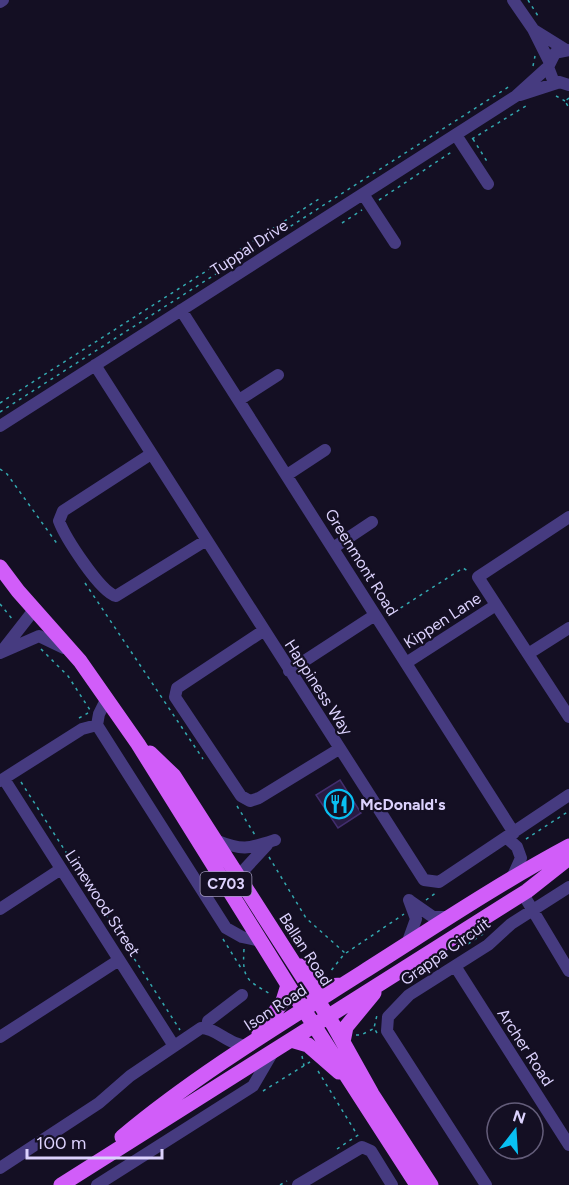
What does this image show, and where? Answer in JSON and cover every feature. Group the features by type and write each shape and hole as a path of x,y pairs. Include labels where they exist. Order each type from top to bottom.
{"main road":[{"name":"Ballan Road","path":"0,567 107,699 138,744 288,985 311,1005"},
{"name":"Ballan Road","path":"138,744 174,776 286,951 311,1005 354,1086 417,1185"},
{"name":"Ison Road","path":"67,1181 158,1106 342,985 508,881 569,846"},
{"name":"Ison Road","path":"67,1181 523,894 569,858"},
{"path":"508,881 523,894"},
{"path":"286,951 321,983 331,987 342,985"},
{"path":"343,1042 346,1027 392,977"},
{"path":"249,1046 277,1011 286,995 288,985"},
{"name":"Ballan Road","path":"321,1020 343,1042 372,1094 431,1185"},
{"path":"291,1040 308,1045 354,1086"}],"street":[{"path":"513,0 537,25 568,50"},
{"path":"537,25 550,76 564,89"},
{"name":"Tuppal Drive","path":"0,426 363,194 464,139 513,91 548,64 555,53 568,50"},
{"name":"Tuppal Drive","path":"513,91 564,89"},
{"path":"464,139 488,184"},
{"path":"363,194 395,243"},
{"name":"Greenmont Road","path":"181,310 378,618 518,847 521,858 508,881"},
{"name":"Happiness Way","path":"95,365 339,749 419,873 429,883 439,882 569,795"},
{"path":"239,400 278,375"},
{"path":"287,475 326,450"},
{"path":"151,454 63,511 59,521 65,534 103,588 116,596 205,541"},
{"path":"569,518 478,577 569,717"},
{"path":"333,548 372,522"},
{"name":"Kippen Lane","path":"406,663 496,604"},
{"path":"1,653 34,610"},
{"path":"289,671 378,618"},
{"path":"528,654 569,628"},
{"path":"263,631 177,688 175,697 186,717 200,733 241,796 250,801 259,798 339,749"},
{"path":"1,653 30,639 45,637 72,653"},
{"path":"4,782 97,721 107,699"},
{"name":"Ballan Road","path":"97,721 226,928 242,937 261,941"},
{"name":"Limewood Street","path":"4,782 174,1046"},
{"path":"215,840 238,849 267,844"},
{"path":"240,880 242,872 267,844"},
{"path":"0,909 61,869"},
{"name":"Grappa Circuit","path":"486,1185 387,1031 386,1024 391,1013 410,995 569,886"},
{"path":"523,894 569,971"},
{"path":"407,944 416,919 409,900 433,917 450,917"},
{"path":"0,1036 119,960"},
{"name":"Archer Road","path":"454,966 569,1145"},
{"path":"207,1028 208,1021 242,995"},
{"path":"0,1168 99,1103 130,1076 195,1031 207,1028 234,1044 249,1046"},
{"path":"97,1185 253,1086 274,1050"},
{"path":"298,1185 362,1147 375,1156 392,1185"}],"path":[{"path":"528,0 537,25"},
{"path":"532,71 533,64"},
{"path":"549,95 560,96 564,89"},
{"path":"564,89 569,98"},
{"path":"564,89 569,108"},
{"path":"0,412 513,91"},
{"path":"342,223 464,139 537,99"},
{"path":"464,139 491,168"},
{"path":"0,403 320,199"},
{"path":"0,469 7,474 63,552"},
{"path":"378,618 463,568 478,577"},
{"path":"82,579 195,750 209,766"},
{"path":"0,604 21,629"},
{"path":"30,639 69,675 97,721"},
{"path":"4,782 20,780 176,1027 181,1030"},
{"path":"235,804 267,844 306,918 345,953 321,983"},
{"path":"461,948 488,929"},
{"path":"218,931 243,970"},
{"path":"380,1038 374,1028 375,1018 381,1010"},
{"path":"255,1097 312,1061"},
{"path":"318,1070 362,1147"}],"building":[{"name":"McDonald's","path":"340,780 361,813 338,828 316,795"}],"place":[{"name":"McDonald's","path":"339,804"}]}
